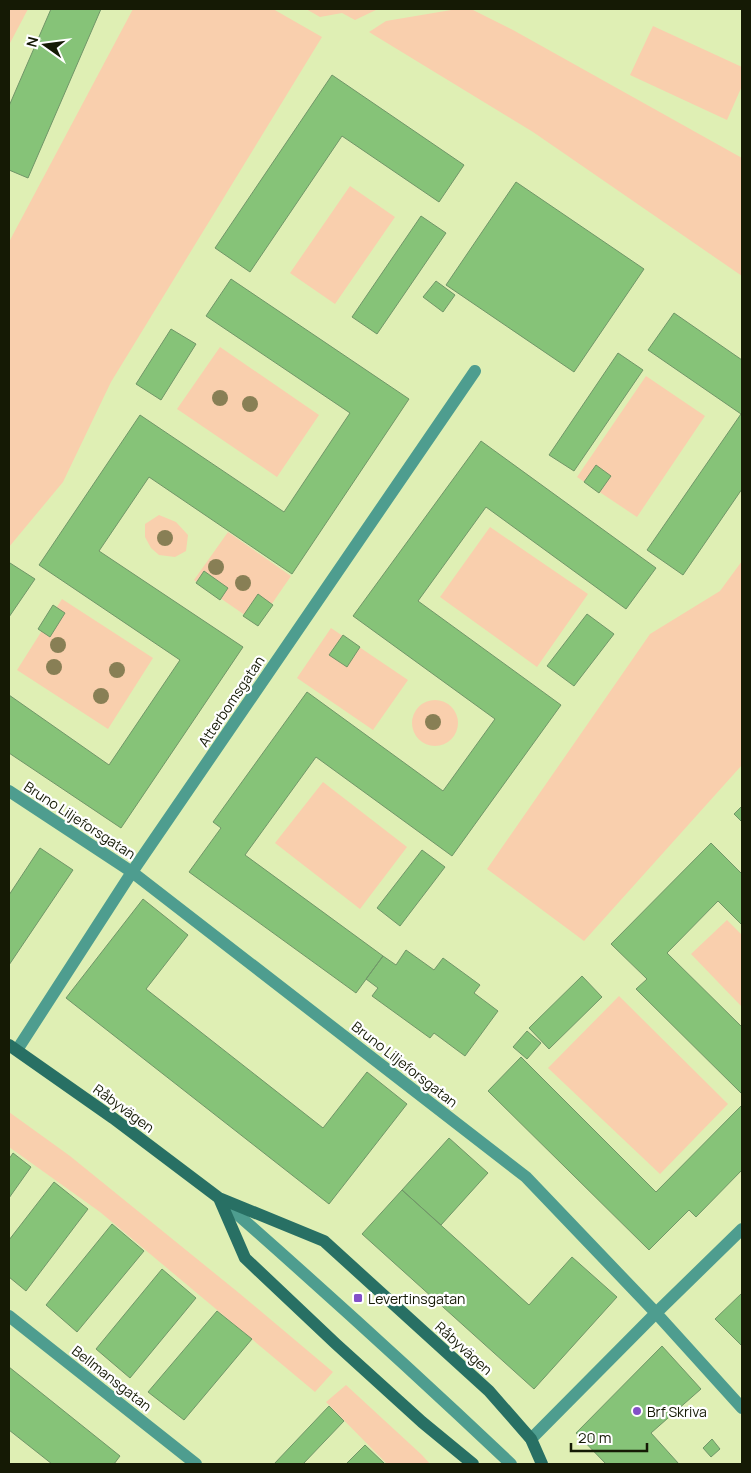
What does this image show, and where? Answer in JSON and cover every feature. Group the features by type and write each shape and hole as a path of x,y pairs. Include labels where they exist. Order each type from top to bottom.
{"main road":[{"name":"Råbyvägen","path":"13,1048 113,1118 219,1198 324,1241 489,1391 531,1439 542,1464"},
{"name":"Råbyvägen","path":"219,1198 245,1258 422,1422 473,1464"}],"street":[{"name":"Atterbomsgatan","path":"13,1048 475,371"},
{"name":"Bruno Liljeforsgatan","path":"9,791 132,872 526,1177 656,1313 742,1408"},
{"name":"Råbyvägen","path":"219,1198 299,1268 511,1464"},
{"path":"531,1439 742,1229"},
{"name":"Bellmansgatan","path":"9,1316 196,1464"}],"shaded area":[{"path":"9,9 28,9 9,45"},
{"path":"133,9 273,9 322,37 111,382 63,482 9,547 9,242"},
{"path":"306,9 378,9 355,20 342,13 320,17"},
{"path":"457,9 471,9 513,30 742,158 742,276 533,132 369,32 386,21"},
{"path":"653,26 742,67 742,86 727,120 630,75"},
{"path":"350,186 395,217 335,304 290,273"},
{"path":"220,347 319,415 277,477 177,409"},
{"path":"646,376 705,416 637,517 577,477"},
{"path":"159,515 176,522 188,535 186,551 175,557 159,555 151,548 145,537 145,524"},
{"path":"490,527 588,594 537,667 440,597"},
{"path":"228,532 291,576 258,624 194,580"},
{"path":"742,561 742,765 584,941 487,869 650,634 720,591"},
{"path":"62,599 153,658 108,729 17,670"},
{"path":"331,628 408,680 373,730 297,678"},
{"path":"440,700 444,701 454,710 457,714 457,732 448,742 440,746 430,746 422,742 413,732 412,718 416,710 426,701"},
{"path":"323,782 407,847 360,909 275,843"},
{"path":"727,920 742,935 742,1007 691,954"},
{"path":"619,996 728,1104 660,1174 548,1068"},
{"path":"9,1112 70,1156 333,1372 315,1392 100,1212 9,1147"},
{"path":"346,1385 430,1464 387,1464 326,1402"}],"building":[{"path":"51,9 101,9 28,178 9,170 9,106"},
{"path":"332,75 464,165 439,202 342,136 250,272 215,248"},
{"path":"516,182 644,269 574,372 446,285"},
{"path":"421,216 446,233 377,334 352,317"},
{"path":"231,279 409,399 292,574 149,477 99,551 243,647 121,828 9,753 9,695 109,765 180,660 39,565 140,415 284,512 350,413 206,316"},
{"path":"436,281 455,295 443,312 423,297"},
{"path":"674,313 742,360 742,489 683,575 647,550 741,414 648,350"},
{"path":"171,329 196,344 161,400 136,384"},
{"path":"618,353 643,370 574,471 549,455"},
{"path":"481,441 656,568 626,609 486,507 418,601 561,705 452,856 316,757 245,855 383,956 356,993 189,872 221,828 213,822 307,692 443,791 495,719 353,616"},
{"path":"596,465 611,476 599,493 584,482"},
{"path":"10,563 35,579 9,617 9,565"},
{"path":"204,571 228,588 220,600 196,583"},
{"path":"258,594 273,605 258,626 243,616"},
{"path":"53,605 65,613 50,637 38,629"},
{"path":"587,614 614,634 574,686 547,666"},
{"path":"343,635 360,647 347,667 329,655"},
{"path":"742,806 742,822 734,814"},
{"path":"711,843 742,874 742,925 718,901 667,953 742,1027 742,1094 636,989 647,979 611,944"},
{"path":"40,848 73,870 9,965 9,895"},
{"path":"422,850 445,867 400,926 377,908"},
{"path":"143,899 188,935 146,989 323,1128 367,1072 407,1104 329,1204 66,998"},
{"path":"406,950 434,970 443,958 480,985 474,993 498,1011 465,1056 434,1033 430,1038 372,996 378,988 366,979 383,956 396,965"},
{"path":"582,976 602,997 549,1049 529,1028"},
{"path":"527,1031 541,1043 527,1059 513,1047"},
{"path":"521,1057 656,1192 742,1105 742,1170 696,1217 689,1210 649,1250 488,1091"},
{"path":"449,1138 488,1173 441,1225 402,1190"},
{"path":"13,1153 31,1167 9,1198 9,1159"},
{"path":"54,1182 88,1209 26,1291 9,1277 9,1240"},
{"path":"402,1190 529,1305 572,1257 617,1297 534,1389 362,1234"},
{"path":"112,1224 144,1251 77,1332 46,1305"},
{"path":"162,1269 196,1298 130,1378 96,1349"},
{"path":"742,1293 742,1346 715,1319"},
{"path":"217,1311 252,1339 184,1420 148,1392"},
{"name":"Brf Skriva","path":"662,1346 701,1389 651,1433 679,1464 606,1464 576,1433"},
{"path":"9,1367 120,1456 114,1464 52,1464 9,1430"},
{"path":"329,1406 344,1421 303,1464 274,1464"},
{"path":"712,1439 720,1449 711,1457 703,1448"},
{"path":"365,1445 385,1464 346,1464"}],"place":[{"name":"Levertinsgatan","path":"358,1298"},
{"name":"Brf Skriva","path":"637,1411"}]}
